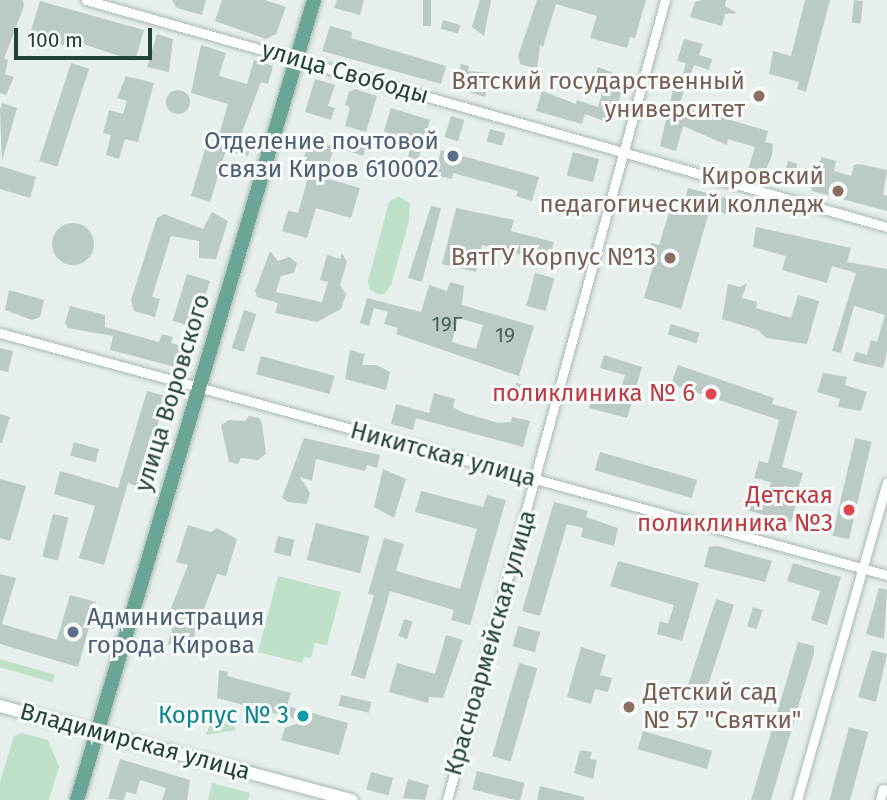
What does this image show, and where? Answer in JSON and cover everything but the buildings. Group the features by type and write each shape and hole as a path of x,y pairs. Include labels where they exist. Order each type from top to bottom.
{"main road":[{"name":"улица Воровского","path":"77,800 314,0"},
{"name":"Владимирская улица","path":"0,706 352,800"}],"street":[{"name":"улица Свободы","path":"86,0 887,228"},
{"name":"Красноармейская улица","path":"447,800 537,480 665,0"},
{"name":"Никитская улица","path":"0,333 887,575"},
{"path":"797,800 887,482"},
{"path":"880,800 883,789 887,790"}],"green space":[{"path":"398,196 410,203 409,221 391,285 385,294 378,294 370,290 368,281 389,202"},
{"path":"278,576 341,592 327,645 315,643 311,658 304,657 302,663 258,652"},
{"path":"0,659 55,675 53,682 0,667"},
{"path":"219,719 233,724 236,730 206,735 211,722"},
{"path":"22,733 48,740 59,767 49,800 0,800 0,782 14,736"},
{"path":"212,783 250,793 248,800 208,800"}],"place":[{"name":"Вятский государственный университет","path":"759,96"},
{"name":"Отделение почтовой связи Киров 610002","path":"453,156"},
{"name":"Кировский педагогический колледж","path":"838,191"},
{"name":"ВятГУ Корпус №13","path":"670,258"},
{"name":"поликлиника № 6","path":"711,394"},
{"name":"Детская поликлиника №3","path":"849,510"},
{"name":"Администрация города Кирова","path":"73,632"},
{"name":"Детский сад № 57 \"Святки\"","path":"629,707"},
{"name":"Корпус № 3","path":"303,716"}]}
